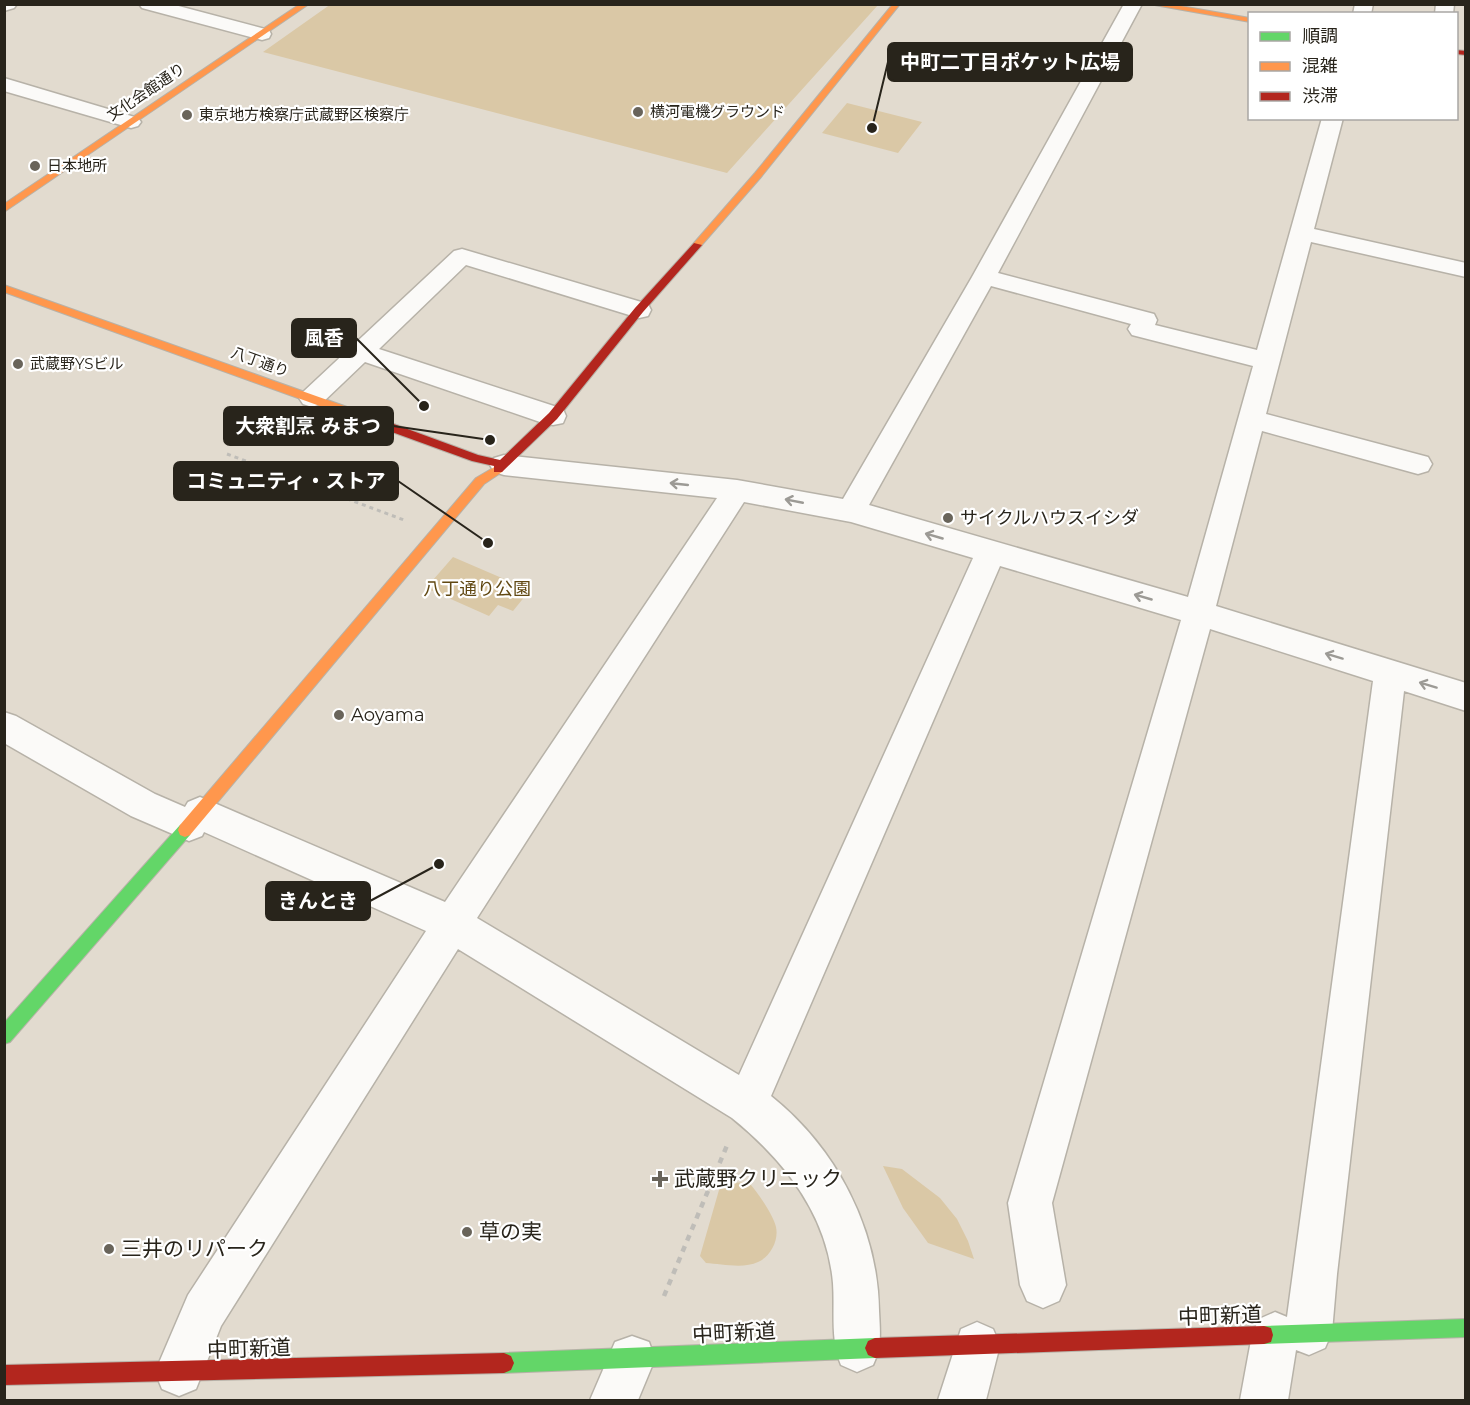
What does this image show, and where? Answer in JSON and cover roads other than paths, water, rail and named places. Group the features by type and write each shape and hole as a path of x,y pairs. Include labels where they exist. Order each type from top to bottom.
{"street":[{"path":"148,4 262,34"},
{"name":"文化会館通り","path":"4,209 306,4"},
{"path":"4,1036 195,819 480,481 504,465 553,417 639,310 758,175 897,4"},
{"path":"852,511 984,278 1133,4"},
{"path":"1152,4 1215,9 1248,19"},
{"path":"4,84 131,122"},
{"path":"1043,1285 1030,1203 1199,614 1332,120"},
{"path":"1301,233 1466,270"},
{"path":"312,398 462,256 639,310"},
{"path":"984,278 1145,320 1141,329 1267,361"},
{"name":"八丁通り","path":"4,288 476,458 504,465"},
{"path":"362,352 553,417"},
{"path":"1251,419 1418,464"},
{"path":"504,465 737,490 852,511 1199,614 1466,697"},
{"path":"179,1372 204,1311 452,924 737,490"},
{"path":"747,1103 991,552"},
{"path":"1264,1401 1314,1274 1390,673"},
{"path":"6,729 143,805 195,819 452,924 747,1103 772,1122 807,1160 838,1214 853,1267 857,1349"},
{"name":"中町新道","path":"4,1375 127,1386 179,1372 633,1359 1466,1328"},
{"path":"962,1401 977,1345"},
{"path":"614,1401 633,1359"}],"place":[{"name":"横河電機グラウンド","path":"638,112"},
{"name":"東京地方検察庁武蔵野区検察庁","path":"187,115"},
{"name":"中町二丁目ポケット広場","path":"872,128"},
{"name":"日本地所","path":"35,166"},
{"name":"武蔵野YSビル","path":"18,364"},
{"name":"風香","path":"424,406"},
{"name":"大衆割烹 みまつ","path":"490,440"},
{"name":"サイクルハウスイシダ","path":"948,518"},
{"name":"コミュニティ・ストア","path":"488,543"},
{"name":"Aoyama","path":"339,715"},
{"name":"きんとき","path":"439,864"},
{"name":"武蔵野クリニック","path":"660,1179"},
{"name":"草の実","path":"467,1232"},
{"name":"三井のリパーク","path":"109,1249"}],"park label":[{"name":"八丁通り公園","path":"477,589"}]}
